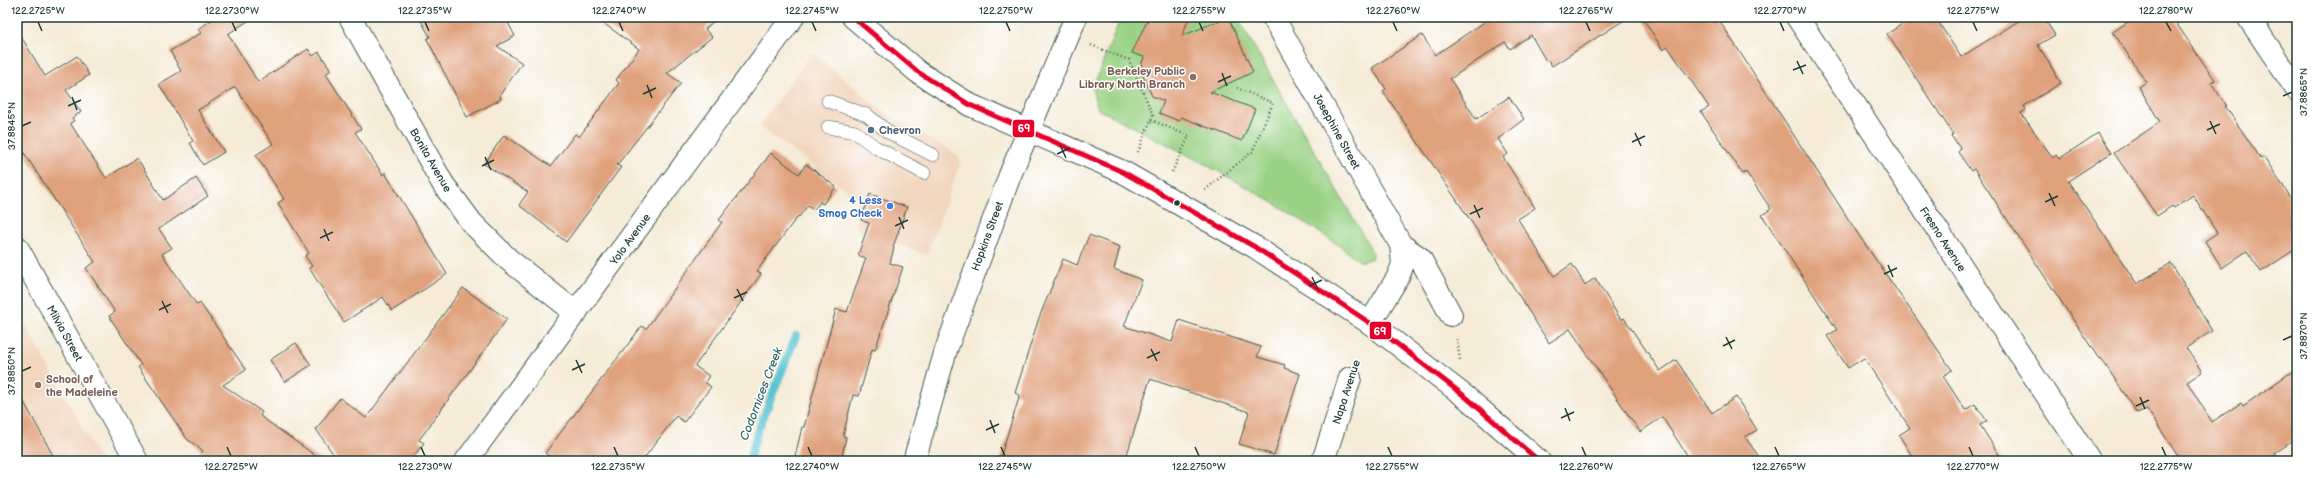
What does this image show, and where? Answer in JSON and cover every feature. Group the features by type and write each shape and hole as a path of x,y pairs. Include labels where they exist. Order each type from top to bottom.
{"street":[{"name":"Bonita Avenue","path":"350,17 443,184 468,217 510,260 576,313"},
{"name":"Yolo Avenue","path":"466,461 793,17"},
{"path":"853,17 918,72 970,105 1123,172 1255,247 1370,323 1467,398 1539,461"},
{"name":"Hopkins Street","path":"914,461 946,350 1010,175 1076,17"},
{"name":"Josephine Street","path":"1273,17 1401,245 1403,264 1398,276 1370,323"},
{"name":"Fresno Avenue","path":"1797,17 2090,461"},
{"path":"2248,17 2297,90"},
{"name":"Josephine Street","path":"1401,245 1420,258 1452,315"},
{"name":"Milvia Street","path":"17,247 137,461"},
{"name":"Napa Avenue","path":"1323,461 1350,378"}],"lane":[{"path":"828,102 867,115 888,132 933,155"},
{"path":"828,127 855,132 875,147 924,173"}],"path":[{"path":"1117,56 1129,60 1153,115 1147,130"},
{"path":"1186,207 1252,152 1273,103 1238,88"},
{"path":"1151,120 1189,136 1180,157 1160,192"},
{"path":"1452,315 1467,398"}],"shaded area":[{"path":"812,52 882,111 958,155 961,161 927,255 857,229 857,198 759,126"},
{"name":"School of the Madeleine","path":"17,310 101,461 17,461"}],"green space":[{"path":"1121,17 1237,17 1372,251 1372,258 1361,262 1298,218 1266,198 1199,161 1098,109 1092,89"}],"building":[{"path":"216,17 254,17 228,34 258,82 308,49 313,56 319,52 331,70 326,74 361,129 355,132 383,175 385,173 447,274 392,311 383,297 344,322 309,268 312,266 305,256 309,253 278,203 284,199 256,155 273,144 235,87 198,110 224,152 203,165 190,143 193,141 159,84 181,71 170,51 201,33 198,29"},
{"path":"419,17 505,17 515,36 497,46 522,63 500,95 501,99 467,117 427,39 430,37"},
{"path":"595,17 719,17 705,29 712,37 667,73 681,83 617,165 621,167 566,242 519,205 528,192 484,164 504,135 551,166 575,134 579,137 619,83 616,80 639,49"},
{"name":"Berkeley Public Library North Branch","path":"1149,17 1189,17 1182,36 1228,17 1253,72 1210,92 1255,109 1242,141 1181,117 1179,121 1159,113 1164,101 1152,96 1140,69 1144,57 1132,53"},
{"path":"1492,17 1629,17 1552,66 1548,60 1546,61 1531,35 1510,49 1505,42 1450,79 1476,119 1509,97 1524,119 1498,139 1508,154 1503,157 1535,208 1518,219 1554,276 1572,264 1585,285 1595,278 1621,320 1624,318 1660,371 1676,360 1712,413 1736,397 1757,430 1745,437 1762,461 1691,461 1662,417 1640,432 1570,329 1549,343 1485,242 1383,91 1386,89 1372,68 1422,35 1435,55"},
{"path":"1642,17 1717,17 1860,237 1952,370 1943,376 1965,410 1975,404 1987,421 1980,425 2003,461 1915,461 1899,435 1910,428 1864,358 1848,368 1827,336 1837,330 1762,215 1771,209 1746,172 1743,174 1701,112 1709,107 1668,47 1663,50"},
{"path":"1913,17 1935,17 1961,57 2025,17 2043,17 2055,35 2038,45 2061,83 2024,106 2026,110 2021,113 2053,158 2056,155 2059,159 2098,133 2111,153 2068,181 2137,284 2171,263 2212,331 2186,348 2202,372 2187,382 2212,422 2241,403 2243,406 2297,368 2297,438 2275,453 2280,461 2181,461 2147,409 2137,413 2101,358 2099,359 1974,169 1971,171 1958,152 1961,149 1951,136 1953,134 1887,34"},
{"path":"2135,17 2172,17 2215,80 2211,83 2227,106 2225,106 2261,159 2264,157 2297,207 2297,248 2261,272 2247,251 2222,268 2205,241 2217,233 2193,195 2174,208 2172,206 2157,216 2114,153 2160,122 2139,87 2146,82 2113,32"},
{"path":"17,30 45,76 77,56 89,75 66,90 81,112 72,118 74,121 70,123 106,178 137,158 163,200 196,178 208,196 159,229 172,248 162,254 197,305 200,303 246,370 223,385 262,412 260,416 323,461 195,461 203,451 187,439 138,367 141,365 109,316 115,312 86,268 95,262 17,142"},
{"path":"771,153 799,174 806,164 836,187 823,204 820,202 814,210 808,205 799,217 798,216 757,271 761,274 695,366 709,376 705,382 711,387 684,422 676,416 642,461 556,461 545,453 642,326 646,329 722,222 719,220"},
{"path":"870,194 907,207 893,247 890,263 903,267 875,350 872,349 859,396 853,395 843,436 846,437 841,461 794,461 802,427 804,427 836,309 847,312 866,258 858,255 869,223 861,220"},
{"path":"1089,235 1120,247 1114,269 1142,280 1124,326 1172,342 1179,320 1261,347 1257,357 1285,365 1284,368 1300,374 1274,455 1239,444 1249,412 1150,379 1125,461 999,461 1020,395 1015,393 1039,318 1063,259 1077,265"},
{"path":"463,288 507,319 419,440 424,443 410,461 338,461 316,429 340,398 366,418"},
{"path":"296,343 311,365 285,382 270,360"},
{"path":"17,389 56,461 17,461"}],"waterway":[{"name":"Codornices Creek","path":"749,461 757,433 796,336"}],"transit line":[{"name":"69","path":"853,17 918,72 970,105 1123,172 1255,247 1370,323 1467,398 1539,461"}],"place":[{"name":"Berkeley Public Library North Branch","path":"1193,77"},
{"name":"Chevron","path":"871,130"},
{"name":"4 Less Smog Check","path":"890,206"},
{"name":"School of the Madeleine","path":"38,385"}]}
